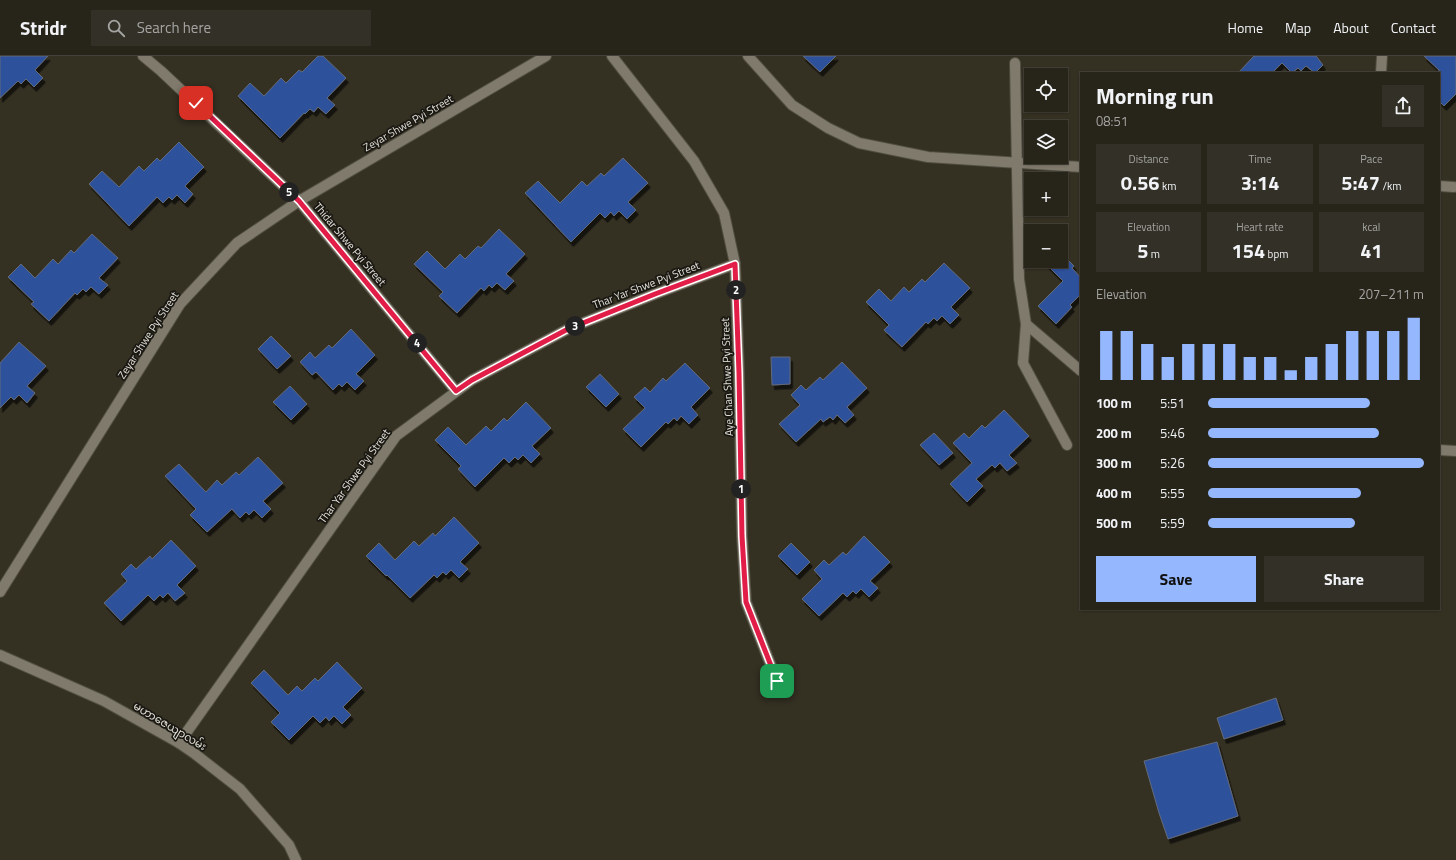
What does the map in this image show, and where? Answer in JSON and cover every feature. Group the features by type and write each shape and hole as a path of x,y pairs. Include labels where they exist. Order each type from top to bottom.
{"street":[{"name":"Thidar Shwe Pyi Street","path":"144,56 299,201 456,391"},
{"name":"Zeyar Shwe Pyi Street","path":"0,592 180,304 237,243 299,201 546,56"},
{"name":"Aye Chan Shwe Pyi Street","path":"612,56 694,161 724,213 735,264 742,536 746,602 777,681"},
{"path":"748,56 792,105 828,128 859,143 928,157 1080,167"},
{"path":"1381,72 1382,56"},
{"path":"1015,63 1019,279 1026,324 1023,363 1068,445"},
{"path":"1440,186 1454,187"},
{"name":"Thar Yar Shwe Pyi Street","path":"179,743 396,436 472,380 568,329 735,264"},
{"path":"1026,324 1080,370"},
{"path":"1440,450 1456,452"},
{"name":"မဟာဇေယျာလမ်း","path":"0,655 104,701 196,754 240,789 289,845 296,860"}],"building":[{"path":"0,56 48,56 35,70 43,78 34,87 26,79 21,84 18,81 0,98"},
{"path":"318,56 323,56 346,78 327,98 335,105 326,114 318,107 314,112 310,109 305,114 304,113 280,138 238,96 250,83 264,96 281,78 286,83 299,70 302,72"},
{"path":"803,56 836,56 820,72"},
{"path":"1254,56 1316,56 1323,65 1316,72 1306,66 1301,71 1298,68 1291,72 1282,63 1273,72 1239,72"},
{"path":"1424,56 1456,56 1456,94 1444,106 1440,102 1439,70"},
{"path":"179,142 204,167 185,186 193,194 185,203 177,195 172,200 169,197 163,203 157,197 129,226 89,184 102,171 119,187 139,166 144,171 157,158 160,161"},
{"path":"623,158 648,183 628,202 636,210 627,219 619,211 614,216 611,212 605,218 600,213 571,242 525,193 538,181 560,203 582,181 587,186 601,173 604,176"},
{"path":"499,229 525,254 506,274 514,281 505,290 497,283 492,288 489,285 484,291 481,288 457,313 439,296 443,292 414,264 427,251 445,269 460,254 465,259 478,246 481,248"},
{"path":"92,234 118,258 99,278 108,285 99,294 91,287 86,292 83,289 77,295 75,293 49,321 31,304 34,302 8,277 21,264 35,278 53,259 58,264 71,250 74,253"},
{"path":"1068,260 1074,266 1072,268 1080,277 1080,295 1070,305 1072,307 1056,324 1038,306 1063,281 1050,268 1068,268"},
{"path":"944,263 970,288 951,307 959,315 950,324 942,316 937,321 934,318 928,324 926,322 902,347 884,330 889,325 866,302 879,289 891,301 904,287 909,292 922,279 925,282"},
{"path":"351,329 375,355 356,374 364,381 355,390 347,382 342,387 339,384 333,390 316,372 312,375 300,362 310,352 315,358 329,345 332,348"},
{"path":"271,336 291,356 277,369 258,349"},
{"path":"19,342 46,366 27,386 35,393 27,403 19,395 14,400 11,397 0,408 0,363"},
{"path":"771,357 790,357 790,384 772,385"},
{"path":"842,362 867,388 847,407 854,415 845,423 837,415 833,420 830,417 823,422 821,419 796,442 779,424 800,405 791,395 801,385 806,390 820,377 823,380"},
{"path":"685,363 710,388 691,407 698,415 689,424 681,416 677,421 674,418 668,424 666,422 641,447 623,429 645,408 634,397 645,387 650,392 663,378 666,381"},
{"path":"600,374 619,394 606,407 586,387"},
{"path":"290,386 307,404 291,420 273,402"},
{"path":"526,402 551,428 532,446 540,454 531,463 523,455 518,460 515,457 509,463 504,458 475,487 458,469 461,466 435,440 448,427 466,445 486,426 491,431 504,418 507,421"},
{"path":"1004,410 1029,436 1009,455 1017,463 1007,471 1000,463 995,468 992,465 976,479 983,486 967,502 950,484 972,463 953,443 964,433 969,438 982,425 985,428"},
{"path":"934,433 953,453 939,465 920,445"},
{"path":"258,457 283,483 263,501 271,509 262,518 254,510 249,515 246,512 240,518 232,509 207,532 190,515 196,509 165,476 179,464 206,492 217,480 222,485 236,472 239,475"},
{"path":"454,517 479,543 460,562 468,569 459,578 451,570 446,575 443,572 437,578 434,575 410,598 366,556 379,543 395,560 414,541 419,546 433,533 435,536"},
{"path":"864,536 890,562 870,581 878,588 869,597 861,589 856,594 853,591 847,597 843,593 819,616 802,599 822,579 814,570 824,560 829,565 843,552 846,555"},
{"path":"171,540 196,566 177,585 185,593 175,601 168,593 163,598 160,595 154,601 148,595 121,621 104,603 127,581 121,574 131,564 136,569 150,556 152,559"},
{"path":"791,543 810,562 797,575 778,556"},
{"path":"337,662 362,688 343,707 351,715 342,724 334,716 329,721 326,717 320,723 313,716 289,740 271,722 280,713 251,683 264,670 288,695 297,686 302,691 315,678 318,681"},
{"path":"1276,698 1283,720 1224,739 1217,718"},
{"path":"1217,742 1238,816 1168,839 1144,761"}],"route":[{"path":"196,103 299,201 456,391 472,380 568,329 735,264 742,536 746,602 777,681"}]}
